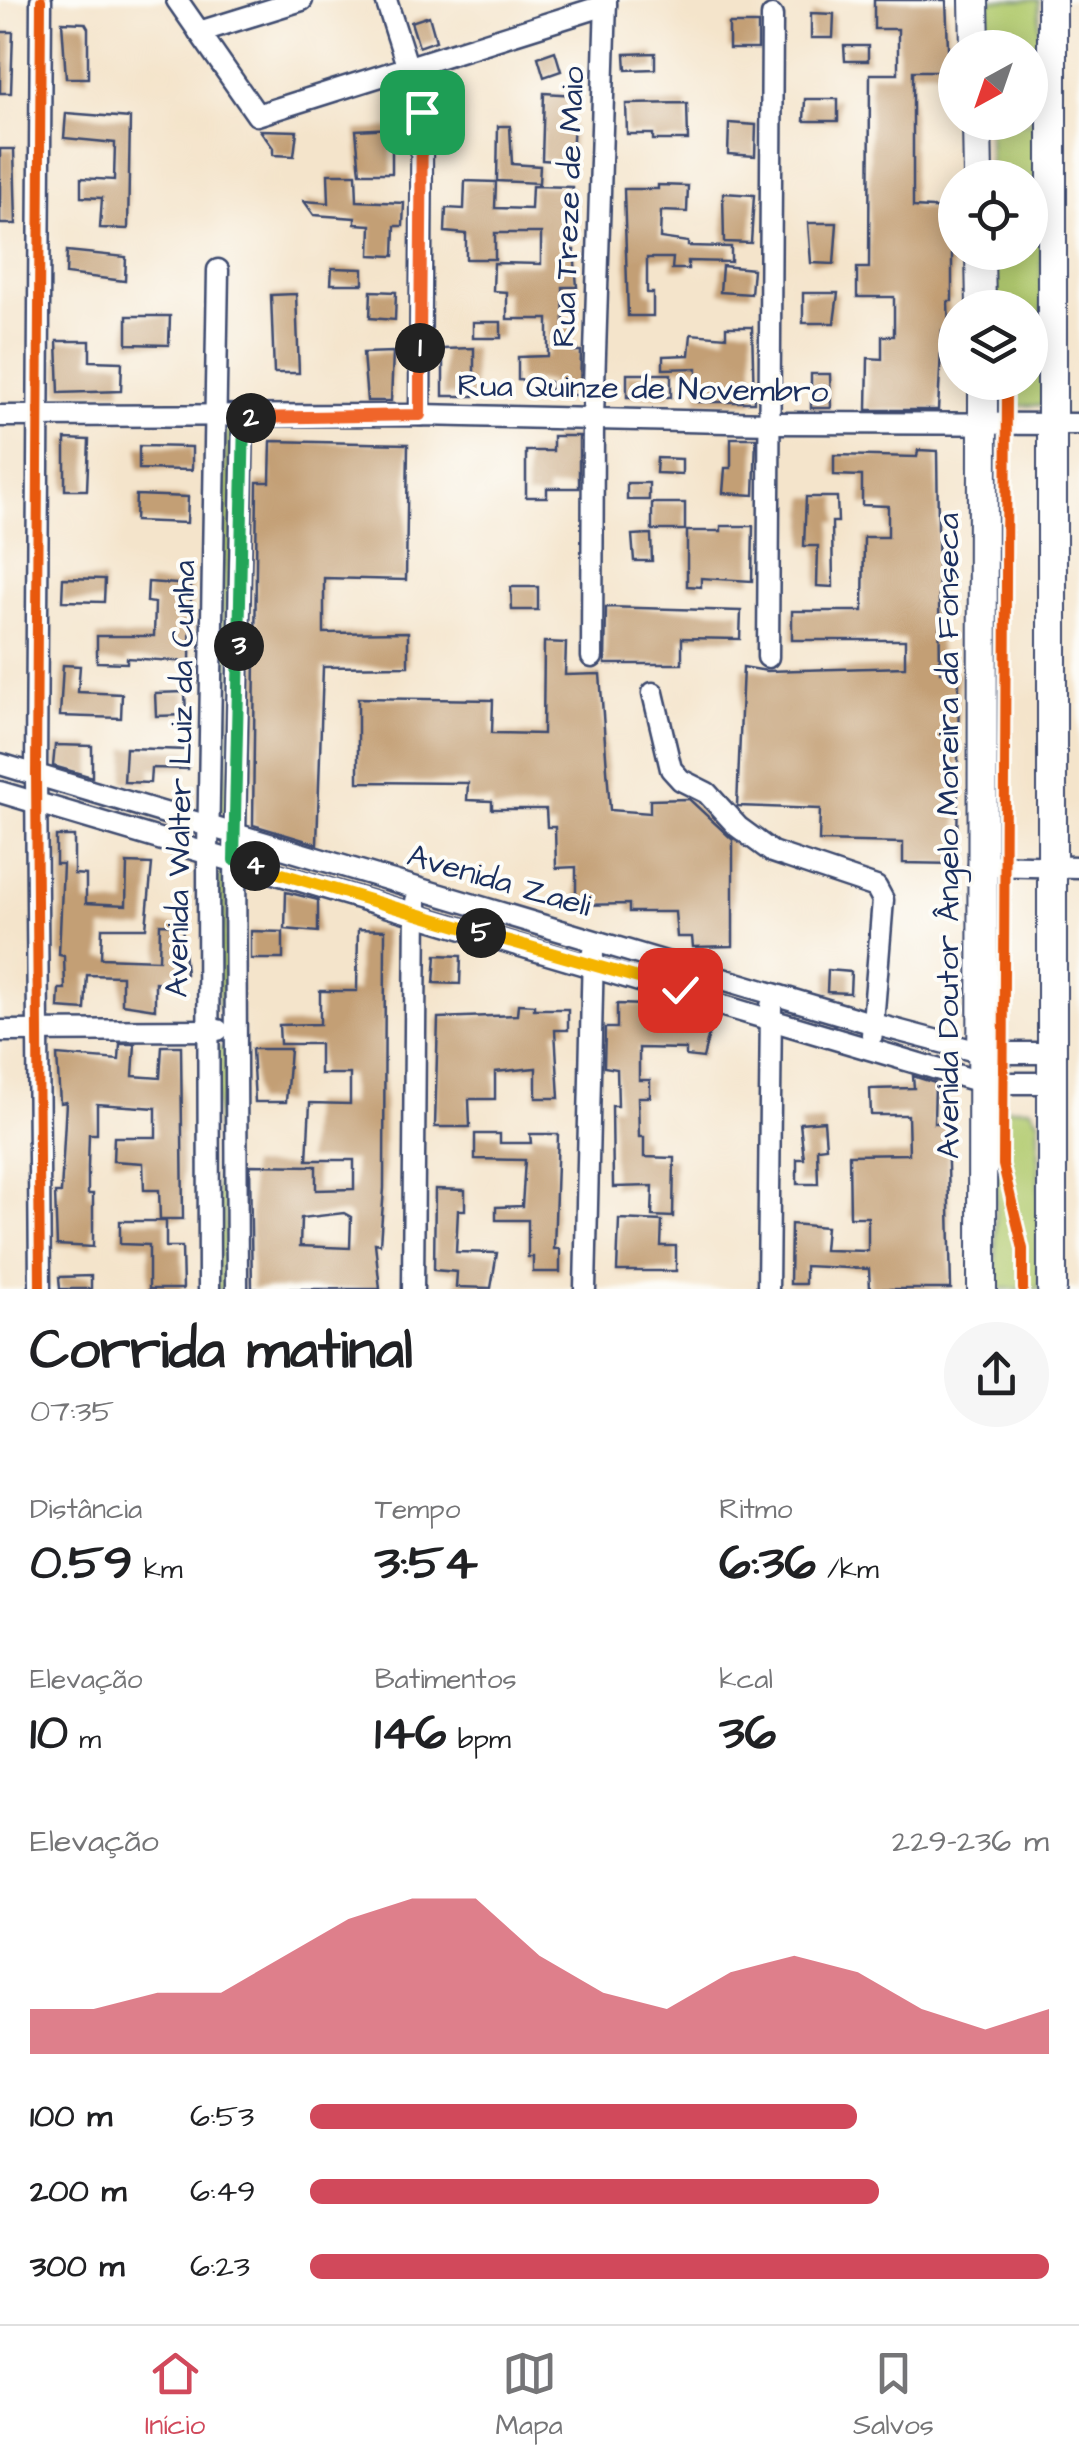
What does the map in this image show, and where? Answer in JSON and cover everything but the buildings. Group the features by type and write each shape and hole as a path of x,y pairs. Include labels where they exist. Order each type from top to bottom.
{"main road":[{"path":"974,0 975,30"},
{"path":"1052,0 1067,424 1066,867 1050,1053 1052,1289"},
{"name":"Avenida Doutor Ângelo Moreira da Fonseca","path":"982,1289 984,1083 979,865 983,400"}],"street":[{"path":"40,1289 36,774 41,0"},
{"path":"177,0 257,115 606,2"},
{"path":"198,32 302,0"},
{"path":"386,0 422,112 420,415"},
{"name":"Rua Treze de Maio","path":"592,657 593,418 606,2"},
{"path":"768,657 772,16"},
{"name":"Avenida Walter Luiz da Cunha","path":"208,1289 208,852 218,270"},
{"name":"Rua Quinze de Novembro","path":"0,416 420,415 770,424 1067,424"},
{"name":"Avenida Walter Luiz da Cunha","path":"237,1289 234,860 244,418"},
{"path":"653,693 671,769 681,780 707,793 738,827 772,852 876,887 883,900 869,1047"},
{"name":"Avenida Zaeli","path":"0,764 874,1024 983,1053 1050,1053"},
{"name":"Avenida Zaeli","path":"0,792 769,1016 984,1083 1050,1082"},
{"path":"979,865 1066,867"},
{"path":"413,1289 418,889"},
{"path":"584,1289 590,964 595,941"},
{"path":"768,1289 769,1016 774,994"},
{"path":"0,1031 235,1029"}],"green space":[{"path":"986,0 1039,0 1039,30 987,30"},
{"path":"989,140 1040,140 1041,160 990,160"},
{"path":"992,270 1042,270 1042,290 993,290"},
{"path":"996,400 1043,400 1043,405 996,407"},
{"path":"235,428 227,812 217,811 226,429"},
{"path":"219,873 228,873 225,1008 218,1008"},
{"path":"216,1048 226,1048 226,1289 217,1289"},
{"path":"1004,1108 1030,1108 1039,1121 1039,1289 996,1289 995,1119"}],"cycle path":[{"path":"40,1289 36,774 41,0"},
{"path":"1007,400 1003,1165 1023,1249 1023,1289"}],"route":[{"path":"422,112 420,415 244,418 234,860 680,990"}]}
